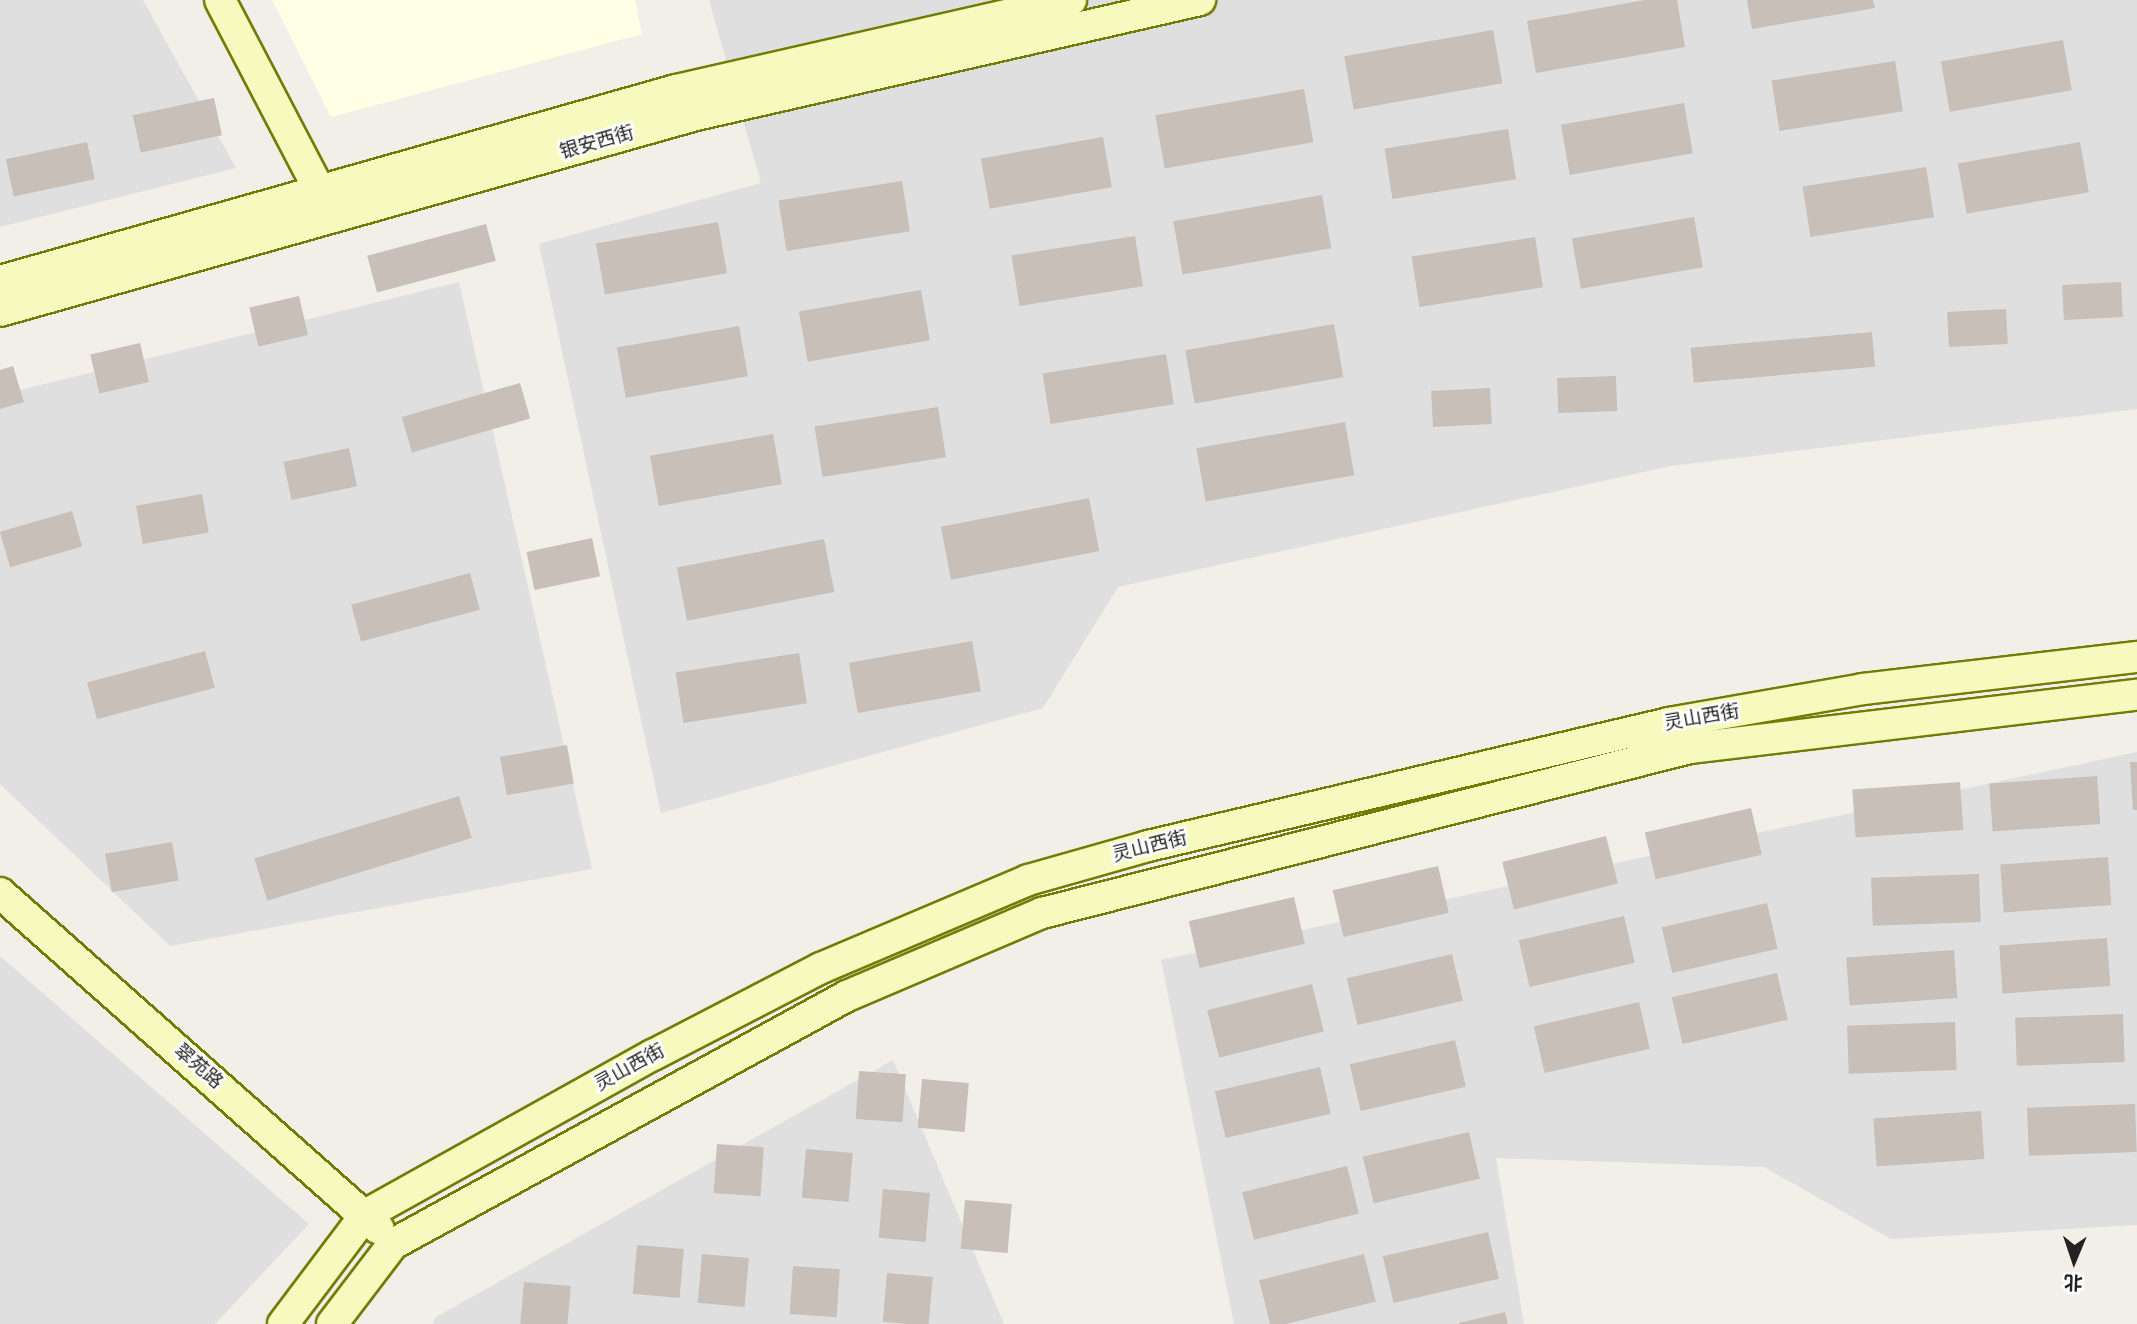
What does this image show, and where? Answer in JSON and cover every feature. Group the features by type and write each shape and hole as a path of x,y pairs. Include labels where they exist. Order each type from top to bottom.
{"main road":[{"path":"220,0 320,191"},
{"name":"银安西街","path":"0,281 676,90 1071,0"},
{"name":"银安西街","path":"0,311 696,115 1200,0"},
{"name":"灵山西街","path":"283,1324 365,1214 653,1055 821,968 1028,880 1148,846 1670,723 1863,689 2137,657"},
{"name":"灵山西街","path":"332,1324 393,1244 847,996 1042,913 1690,748 2137,695"},
{"name":"翠苑路","path":"0,893 365,1214 393,1244"}],"shaded area":[{"path":"0,0 143,0 236,168 0,227"},
{"path":"272,0 635,0 642,34 331,117"},
{"path":"709,0 2137,0 2137,409 1671,466 1118,587 1043,708 661,813 539,244 761,183"},
{"path":"459,282 592,869 170,946 0,784 0,395"},
{"path":"2137,752 2137,1225 1891,1239 1764,1167 1496,1158 1524,1324 1234,1324 1161,960"},
{"path":"0,956 309,1224 215,1324 0,1324"},
{"path":"893,1060 1004,1324 432,1324 436,1317"}],"building":[{"path":"1645,0 1677,0 1685,47 1536,73 1527,21"},
{"path":"1747,0 1873,0 1875,8 1752,29"},
{"path":"1493,30 1502,83 1354,109 1344,56"},
{"path":"2063,40 2072,90 1950,112 1941,62"},
{"path":"1895,61 1903,111 1780,131 1772,81"},
{"path":"1304,89 1313,142 1165,168 1155,115"},
{"path":"214,98 222,135 141,152 133,115"},
{"path":"1684,103 1693,153 1570,175 1561,125"},
{"path":"1508,129 1516,179 1393,199 1385,149"},
{"path":"1103,137 1112,187 990,209 981,159"},
{"path":"87,142 95,179 14,196 6,159"},
{"path":"2080,142 2089,192 1967,214 1958,164"},
{"path":"1926,167 1934,217 1811,237 1803,187"},
{"path":"902,181 910,231 787,251 779,201"},
{"path":"1322,195 1331,248 1183,274 1173,221"},
{"path":"1694,217 1703,267 1581,289 1572,239"},
{"path":"718,222 727,273 605,295 596,244"},
{"path":"486,224 496,261 377,293 367,256"},
{"path":"1135,236 1143,286 1020,306 1012,256"},
{"path":"1535,237 1543,287 1420,307 1412,257"},
{"path":"2121,282 2123,317 2064,320 2062,285"},
{"path":"921,290 930,340 808,362 799,312"},
{"path":"299,296 308,335 258,346 249,307"},
{"path":"2006,309 2008,344 1949,347 1947,312"},
{"path":"1334,324 1343,377 1195,403 1185,350"},
{"path":"739,326 748,376 626,398 617,348"},
{"path":"1872,332 1875,367 1694,383 1691,348"},
{"path":"140,343 149,382 99,393 90,354"},
{"path":"1166,354 1174,404 1051,424 1043,374"},
{"path":"13,366 24,402 0,409 0,370"},
{"path":"1616,376 1617,411 1558,413 1557,378"},
{"path":"520,383 530,419 412,452 402,417"},
{"path":"1490,388 1492,424 1433,427 1431,391"},
{"path":"938,407 946,457 823,477 815,427"},
{"path":"1345,422 1354,475 1206,501 1196,448"},
{"path":"773,434 782,484 659,506 650,456"},
{"path":"349,448 357,486 292,500 283,462"},
{"path":"202,494 209,532 143,544 136,506"},
{"path":"1089,498 1099,551 951,580 941,527"},
{"path":"72,511 82,547 10,567 0,532"},
{"path":"592,538 600,576 535,590 526,552"},
{"path":"824,539 834,592 687,621 677,568"},
{"path":"470,573 480,610 361,642 351,605"},
{"path":"972,641 981,691 858,713 849,663"},
{"path":"205,651 215,688 97,719 87,683"},
{"path":"799,653 807,703 684,723 676,673"},
{"path":"567,745 574,783 507,795 500,757"},
{"path":"2130,762 2137,762 2137,810 2133,810"},
{"path":"2097,776 2100,824 1993,831 1989,784"},
{"path":"1960,782 1963,830 1856,837 1852,790"},
{"path":"459,796 472,838 267,901 254,859"},
{"path":"1751,808 1762,855 1656,879 1645,833"},
{"path":"1606,836 1618,884 1514,909 1502,862"},
{"path":"172,842 179,880 112,892 105,854"},
{"path":"2108,857 2111,905 2004,912 2000,865"},
{"path":"1438,866 1449,913 1344,937 1333,890"},
{"path":"1979,874 1981,922 1873,926 1871,878"},
{"path":"1294,897 1305,944 1200,968 1189,921"},
{"path":"1767,903 1778,949 1672,973 1662,927"},
{"path":"1624,916 1635,963 1530,987 1519,940"},
{"path":"2107,938 2110,986 2003,993 1999,946"},
{"path":"1954,950 1957,998 1850,1005 1846,958"},
{"path":"1452,954 1463,1001 1358,1025 1347,978"},
{"path":"1777,973 1788,1020 1683,1044 1672,997"},
{"path":"1312,984 1324,1032 1219,1058 1207,1010"},
{"path":"1639,1002 1650,1049 1545,1073 1534,1026"},
{"path":"2123,1014 2125,1062 2017,1066 2015,1018"},
{"path":"1955,1022 1957,1070 1849,1074 1847,1026"},
{"path":"1455,1040 1466,1087 1361,1111 1350,1064"},
{"path":"1320,1067 1331,1114 1226,1138 1215,1091"},
{"path":"859,1071 906,1074 903,1122 856,1119"},
{"path":"922,1079 969,1083 965,1132 918,1128"},
{"path":"2135,1104 2137,1152 2029,1156 2027,1108"},
{"path":"1981,1111 1984,1159 1877,1166 1873,1119"},
{"path":"1469,1132 1480,1179 1374,1203 1363,1157"},
{"path":"717,1144 764,1147 760,1196 714,1193"},
{"path":"806,1149 853,1153 849,1202 802,1198"},
{"path":"1347,1166 1359,1214 1254,1240 1242,1192"},
{"path":"883,1189 930,1193 926,1242 879,1238"},
{"path":"965,1200 1012,1204 1008,1253 961,1249"},
{"path":"1488,1232 1499,1279 1394,1303 1383,1256"},
{"path":"637,1245 684,1249 680,1298 633,1294"},
{"path":"702,1254 749,1258 745,1307 698,1303"},
{"path":"1364,1254 1376,1302 1286,1324 1270,1324 1259,1280"},
{"path":"793,1266 840,1269 837,1317 790,1314"},
{"path":"887,1273 933,1277 929,1324 883,1322"},
{"path":"524,1282 571,1286 568,1324 520,1324"},
{"path":"1505,1312 1508,1324 1459,1324 1459,1323"}]}
